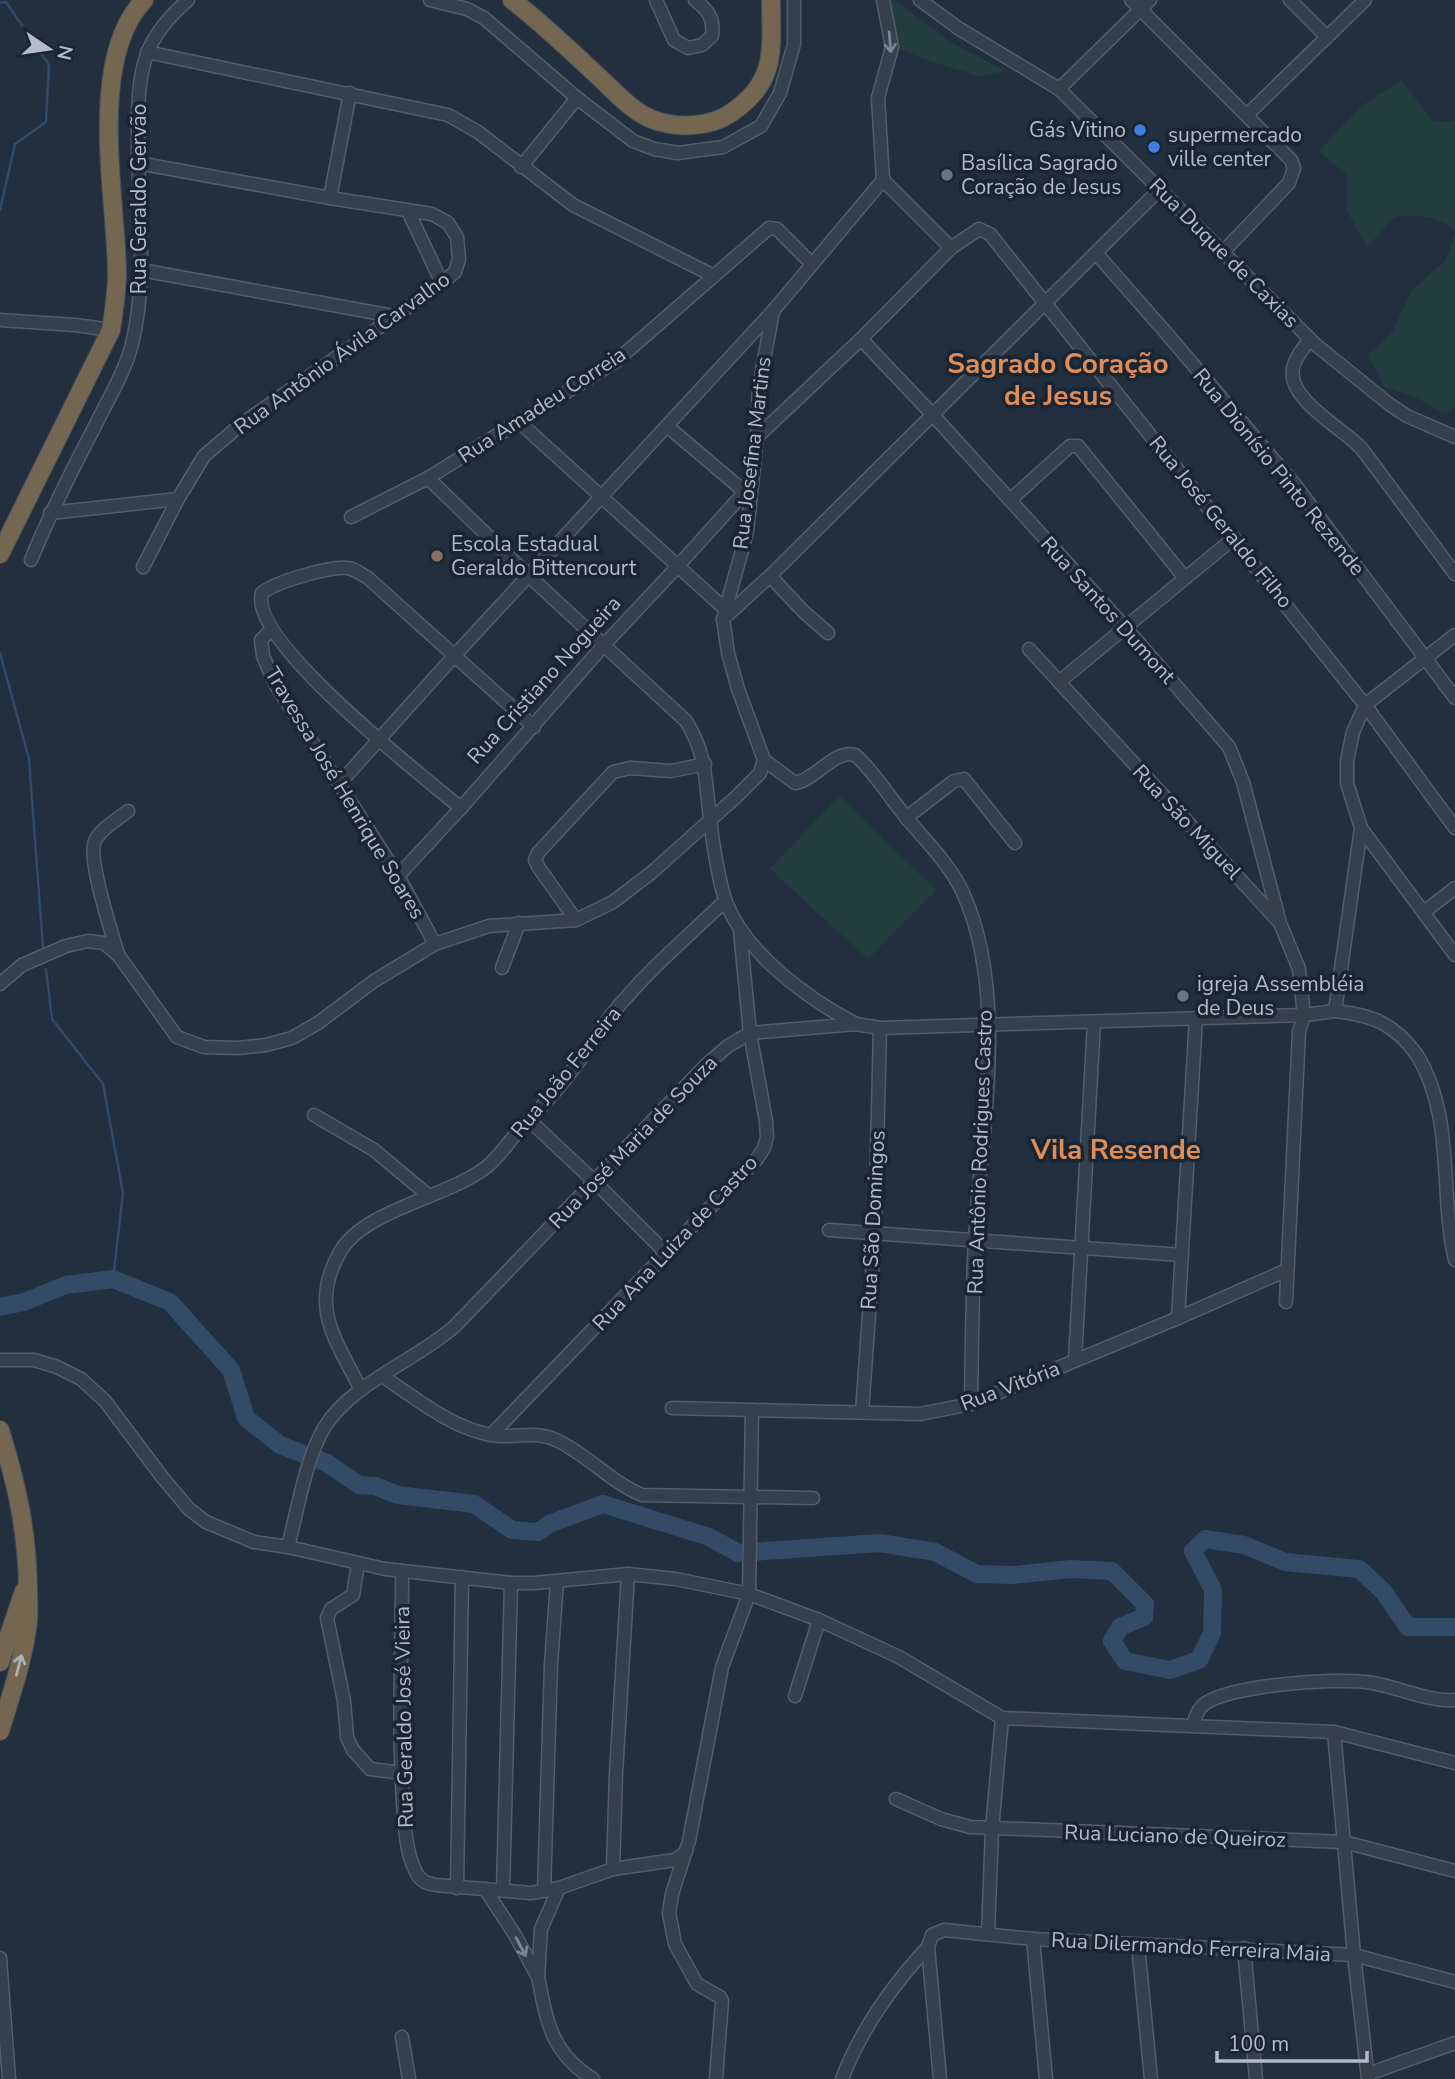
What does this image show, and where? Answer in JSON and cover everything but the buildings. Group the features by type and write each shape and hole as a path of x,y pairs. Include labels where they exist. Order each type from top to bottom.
{"highway":[{"path":"0,554 111,330 117,272 109,145 111,83 119,44 134,10 144,0"},
{"path":"512,0 532,15 630,106 649,118 668,124 687,125 706,124 722,119 754,94 767,74 772,55 771,0"},
{"path":"0,1430 14,1475 25,1526 28,1578 28,1620 19,1667 0,1731"},
{"path":"0,1662 28,1578"}],"street":[{"name":"Rua Geraldo Gervão","path":"31,560 50,513 121,375 132,345 139,305 141,270 138,110 141,79 147,52 167,18 188,0"},
{"path":"430,0 467,9 484,18 577,98 633,141 654,149 678,153 723,147 761,126 780,93 793,44 794,0"},
{"path":"656,0 674,40 688,48 702,45 712,36 713,21 705,8 695,0"},
{"path":"757,438 861,340 951,248 883,180 878,116 880,83 892,47 883,0"},
{"name":"Rua Duque de Caxias","path":"920,0 932,5 958,28 1059,89 1310,339 1389,404 1407,416 1455,437"},
{"path":"1290,0 1327,37"},
{"path":"1247,115 1365,0"},
{"path":"1059,89 1141,3 1291,160 1294,168 1289,183 1223,252"},
{"path":"147,52 448,116 478,132 573,205 714,276"},
{"path":"330,198 349,93"},
{"path":"521,167 577,98"},
{"name":"Rua Antônio Ávila Carvalho","path":"138,163 432,214 448,223 457,237 459,259 455,272 442,283 239,426 204,456 177,499 143,567"},
{"path":"339,784 773,312 883,180"},
{"path":"518,421 723,613 771,576 1160,189"},
{"path":"408,211 442,283"},
{"name":"Rua Amadeu Correia","path":"351,517 428,478 615,362 773,228 812,264"},
{"name":"Rua José Geraldo Filho","path":"951,248 979,229 990,234 1366,705 1455,828"},
{"name":"Rua Dionísio Pinto Rezende","path":"1096,253 1296,486 1455,698"},
{"path":"141,270 393,316"},
{"name":"Rua Josefina Martins","path":"764,760 728,653 723,613 747,532 749,488 757,438 759,387 773,312"},
{"path":"0,320 75,324 111,330"},
{"path":"1310,339 1293,367 1292,376 1296,388 1318,412 1362,449 1455,574"},
{"name":"Rua Santos Dumont","path":"861,340 932,414 1125,627 1229,747 1243,782 1280,923"},
{"path":"667,426 749,488"},
{"path":"1010,500 1070,446 1078,446 1185,578"},
{"path":"428,478 686,721 694,733 705,764 710,820 726,901 740,930 765,958 800,989 831,1011 856,1024"},
{"name":"Rua Cristiano Nogueira","path":"398,876 534,727 604,645 749,488"},
{"path":"50,513 177,499"},
{"path":"1059,682 1234,538"},
{"path":"461,808 379,739 300,666 272,629 262,606 262,593 278,584 333,569 353,569 368,578 534,727"},
{"path":"771,576 828,633"},
{"name":"Travessa José Henrique Soares","path":"272,629 261,640 263,656 275,684 398,876 435,944"},
{"path":"1455,635 1366,705 1353,732 1347,761 1347,783 1361,828 1455,955"},
{"name":"Rua São Miguel","path":"1029,649 1280,923 1299,970 1304,1015 1298,1044 1286,1302"},
{"name":"Rua Antônio Rodrigues Castro","path":"764,760 795,783 806,779 844,754 855,755 946,865 962,891 979,943 988,1025 986,1108 975,1239 971,1404"},
{"path":"0,984 22,965 65,946 89,941 104,943 119,956 177,1037 204,1047 238,1048 266,1045 292,1038 318,1023 383,975 435,944 489,926 576,919 613,902 651,873 760,773 764,760"},
{"path":"576,919 539,868 535,860 538,853 613,772 630,768 671,771 705,764"},
{"path":"906,818 954,781 964,779 1015,843"},
{"path":"119,956 103,901 94,846 98,836 128,811"},
{"path":"1335,1011 1361,828"},
{"path":"1424,912 1455,888"},
{"name":"Rua João Ferreira","path":"361,1390 331,1334 326,1312 328,1285 341,1250 355,1234 380,1219 460,1182 489,1165 572,1071 635,988 726,901"},
{"path":"502,968 519,923"},
{"name":"Rua Ana Luiza de Castro","path":"491,1435 667,1254 757,1159 764,1148 767,1137 766,1121 750,1033 740,930"},
{"name":"Rua José Maria de Souza","path":"288,1547 316,1448 334,1415 361,1390 438,1342 706,1065 728,1046 750,1033 856,1024 880,1028 1304,1015 1335,1011 1376,1019 1393,1029 1409,1044 1433,1082 1444,1128 1449,1226 1455,1260"},
{"path":"1178,1318 1196,1018"},
{"path":"1075,1360 1079,1249 1094,1022"},
{"name":"Rua São Domingos","path":"862,1412 875,1232 880,1028"},
{"path":"314,1115 374,1150 429,1196"},
{"path":"529,1120 667,1254"},
{"path":"829,1230 1182,1255"},
{"name":"Rua Vitória","path":"672,1408 920,1414 971,1404 1287,1270"},
{"path":"0,1360 34,1360 57,1367 81,1379 105,1401 189,1509 206,1521 254,1542 288,1547 358,1564 511,1583 557,1582 628,1574 677,1579 749,1594 819,1620 889,1652 1002,1718 1334,1731 1455,1763"},
{"path":"382,1376 453,1422 491,1435 554,1438 624,1488 652,1497 813,1498"},
{"path":"716,2079 722,2001 720,1997 697,1984 675,1944 670,1924 670,1904 686,1852 722,1667 749,1594 751,1410"},
{"path":"358,1564 353,1595 331,1609 327,1618 344,1701 347,1737 359,1759 370,1769 401,1773"},
{"name":"Rua Geraldo José Vieira","path":"402,1571 401,1773 406,1837 415,1872 426,1883 531,1893 559,1888 613,1869 675,1860 686,1852"},
{"path":"613,1869 628,1574"},
{"path":"457,1888 463,1577"},
{"path":"544,1891 551,1664 557,1582"},
{"path":"503,1890 511,1583"},
{"path":"795,1696 819,1620"},
{"path":"1194,1725 1198,1710 1209,1701 1275,1685 1364,1681 1435,1698 1455,1700"},
{"path":"988,1933 992,1829 1002,1718"},
{"path":"1334,1731 1368,2076 1455,2043"},
{"name":"Rua Luciano de Queiroz","path":"896,1799 954,1824 992,1829 1344,1842 1455,1871"},
{"path":"538,1978 541,1929 559,1888"},
{"path":"485,1889 515,1935 538,1978 548,2022 557,2045 575,2066 593,2079"},
{"name":"Rua Dilermando Ferreira Maia","path":"928,1944 932,1935 944,1930 1033,1939 1354,1955 1455,1982"},
{"path":"1033,1939 1046,2079"},
{"path":"842,2079 851,2058 881,2008 904,1973 928,1944"},
{"path":"928,1944 940,2079"},
{"path":"1138,1945 1151,2079"},
{"path":"1244,1948 1256,2079"},
{"path":"0,1958 9,2079"},
{"path":"402,2038 409,2079"}],"green space":[{"path":"887,0 894,0 952,43 1006,71 979,76 929,61 895,47"},
{"path":"1401,80 1433,121 1455,120 1455,230 1426,217 1395,217 1367,247 1347,211 1347,175 1319,151 1360,107"},
{"path":"1455,235 1455,407 1443,413 1415,397 1384,387 1369,356 1394,329 1411,291 1446,260"},
{"path":"839,796 936,890 868,959 770,869"}],"waterway":[{"path":"0,3 6,2 49,65 46,122 15,144 0,210"},
{"path":"0,653 29,759 43,948"},
{"path":"46,969 52,1019 103,1084 123,1193 113,1279"},
{"path":"0,1307 24,1302 66,1285 113,1279 170,1302 231,1370 246,1418 280,1445 327,1463 359,1485 375,1486 398,1495 474,1504 512,1530 538,1532 549,1524 603,1504 709,1537 738,1553 880,1543 935,1552 977,1574 1014,1575 1071,1569 1112,1571 1145,1604 1144,1617 1120,1627 1112,1641 1125,1661 1170,1670 1199,1660 1212,1633 1213,1590 1193,1551 1205,1539 1244,1545 1285,1562 1359,1569 1383,1591 1408,1627 1455,1627"}],"place":[{"name":"Gás Vitino","path":"1140,130"},
{"name":"supermercado ville center","path":"1154,147"},
{"name":"Basílica Sagrado Coração de Jesus","path":"947,175"},
{"name":"Escola Estadual Geraldo Bittencourt","path":"437,556"},
{"name":"igreja Assembléia de Deus","path":"1183,996"}],"district":[{"name":"Sagrado Coração de Jesus","path":"1058,380"},
{"name":"Vila Resende","path":"1116,1150"}]}
